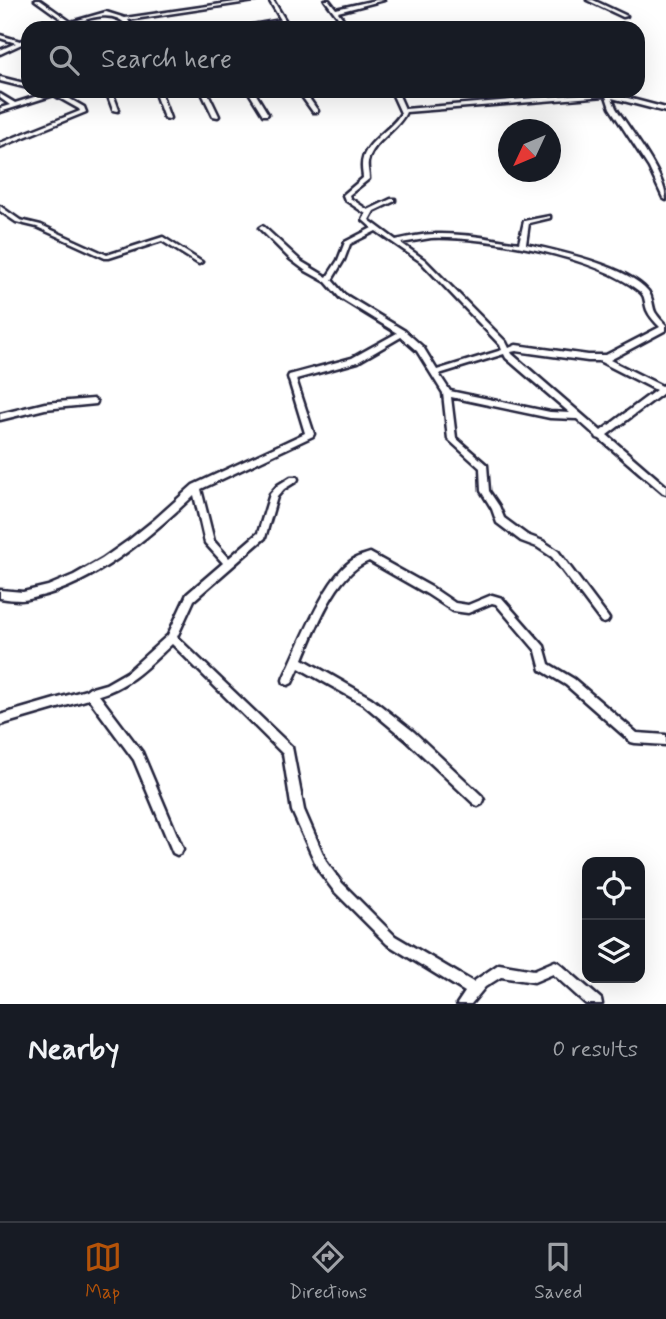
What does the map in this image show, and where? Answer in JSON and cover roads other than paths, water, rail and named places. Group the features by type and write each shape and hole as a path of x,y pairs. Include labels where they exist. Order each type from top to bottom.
{"street":[{"path":"37,0 68,21"},
{"path":"78,21 106,13 125,19 259,0"},
{"path":"271,0 283,21"},
{"path":"327,0 343,21"},
{"path":"335,11 382,0"},
{"path":"589,0 625,16"},
{"path":"0,36 19,42"},
{"path":"1,51 19,42"},
{"path":"0,79 21,84"},
{"path":"0,96 14,105"},
{"path":"0,110 33,98"},
{"path":"0,145 83,112 82,107 65,98"},
{"path":"112,98 116,110"},
{"path":"160,98 167,118"},
{"path":"207,98 216,116"},
{"path":"255,98 265,114"},
{"path":"307,98 315,111"},
{"path":"368,213 347,199 346,195 366,180 365,160 381,135 400,121 403,111 397,98"},
{"path":"403,111 569,98"},
{"path":"608,98 652,168 666,198"},
{"path":"619,98 666,110"},
{"path":"393,200 368,213 366,220 374,229 430,268 503,344 505,350 577,416 666,491"},
{"path":"0,208 18,221 39,226 107,257 163,239 199,262"},
{"path":"522,246 526,222 548,217"},
{"path":"262,228 286,254 308,271 328,280 342,296 402,333 420,349 447,393 452,439 484,467 483,487 500,520 524,538 555,554 604,619"},
{"path":"328,280 341,260 347,243 374,229"},
{"path":"395,242 443,236 522,246 592,264 643,289 649,296 653,316 665,327 615,355 602,359"},
{"path":"0,594 20,598 87,573 112,558 196,487 310,434 292,377 355,360 402,333"},
{"path":"435,373 505,350 527,348 602,359 664,388 600,436"},
{"path":"447,393 550,415 577,416"},
{"path":"0,417 45,406 93,402"},
{"path":"0,720 108,688 131,675 172,639 190,597 262,535 273,496 294,479"},
{"path":"196,487 211,543 228,563"},
{"path":"288,680 312,628 349,566 370,557 430,590 453,607 468,609 492,599 499,601 540,649 545,667 563,677 637,739 666,740"},
{"path":"172,639 288,751 298,811 323,867 338,887 391,940 474,990"},
{"path":"298,662 367,701 410,736 478,800"},
{"path":"90,692 138,756 177,849"},
{"path":"463,1004 474,990 499,970 534,976 555,967 596,1004"}]}
